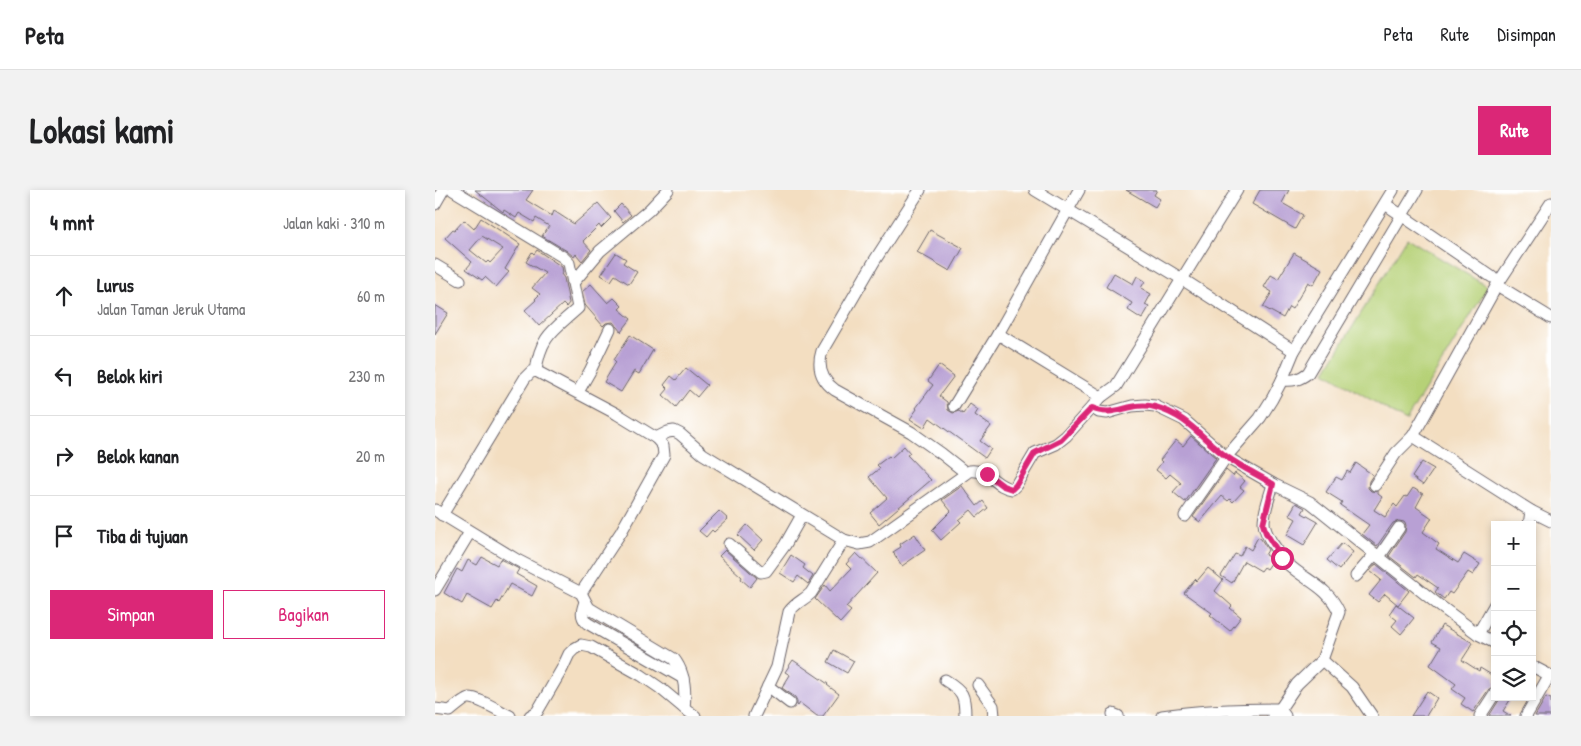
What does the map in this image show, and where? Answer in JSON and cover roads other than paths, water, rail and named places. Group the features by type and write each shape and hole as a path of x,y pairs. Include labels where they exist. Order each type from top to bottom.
{"street":[{"path":"435,204 443,190"},
{"path":"453,190 563,257 569,263 578,308 546,338 541,348 537,371"},
{"path":"573,283 600,251 649,210 668,190"},
{"path":"920,190 875,260 822,351 819,368 825,381 835,390 911,432 966,473"},
{"path":"1035,190 1294,351"},
{"path":"954,406 998,334 1079,190"},
{"path":"656,438 674,431 680,434 703,454 802,515 844,540 859,544 870,542 966,473 977,470 982,471 1003,486 1012,489 1035,453 1061,440 1101,397 1121,381 1237,190"},
{"path":"1185,516 1226,457 1259,418 1272,399 1294,351 1393,190"},
{"path":"1282,380 1291,381 1299,379 1308,373 1417,190"},
{"path":"1375,485 1396,453 1413,436 1494,281 1551,203"},
{"path":"1385,204 1494,281 1551,318"},
{"path":"435,265 460,280"},
{"path":"578,392 610,329"},
{"path":"998,334 1101,397"},
{"path":"583,598 439,513 525,378 531,372 537,371 578,392 656,438 663,446 664,455 583,598 582,611 583,619 587,623 683,678 686,695 684,708"},
{"path":"1092,408 1099,412 1107,413 1132,406 1145,405 1155,406 1171,412 1190,424 1226,457 1273,484 1310,502 1440,606 1478,634 1491,641"},
{"path":"1413,436 1531,511 1551,520"},
{"path":"1162,716 1212,710 1244,709 1279,714 1297,684 1322,660 1339,612 1336,605 1316,583 1282,558 1266,533 1263,524 1264,517 1273,484"},
{"path":"1530,521 1531,511"},
{"path":"729,544 761,572 766,571 785,545 802,515"},
{"path":"1356,576 1377,555 1399,528"},
{"path":"435,590 470,532"},
{"path":"754,716 777,667 789,612 794,605 811,593 844,540"},
{"path":"1478,634 1491,611"},
{"path":"530,716 537,712 569,654 581,645 591,647 641,675 695,716"},
{"path":"1322,660 1352,687 1372,716"},
{"path":"1527,716 1550,676 1536,668"},
{"path":"945,680 957,687 963,694 965,716"},
{"path":"977,685 993,706 993,716"},
{"path":"768,686 790,703"},
{"path":"435,710 449,711 465,699 470,698 510,716"},
{"path":"1480,716 1491,699"}]}
